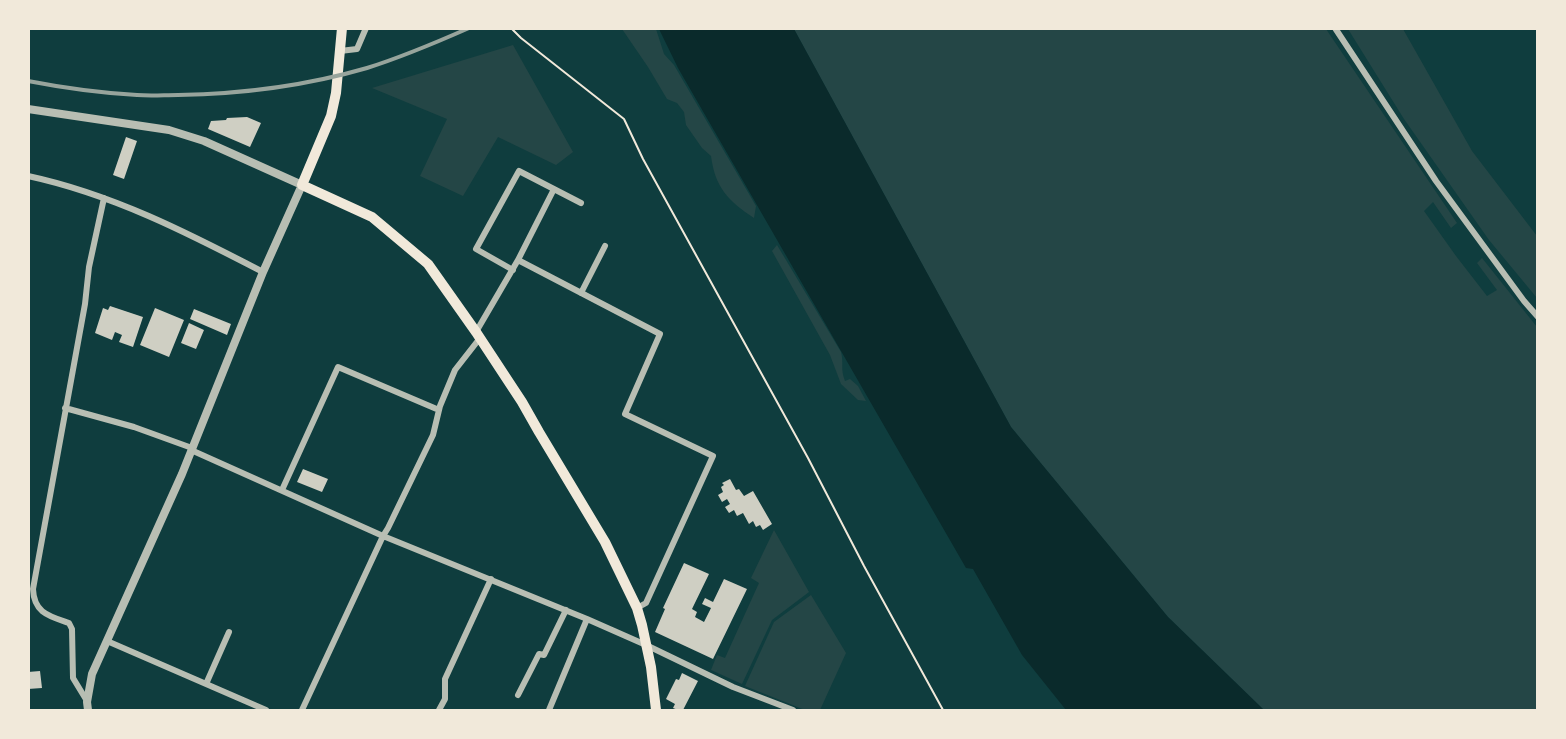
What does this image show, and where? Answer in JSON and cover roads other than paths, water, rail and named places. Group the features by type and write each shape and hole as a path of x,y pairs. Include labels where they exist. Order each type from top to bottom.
{"main road":[{"path":"342,28 336,93 331,116 302,185 372,218 428,264 478,335 522,402 605,542 637,608 651,667 656,711"}],"street":[{"path":"340,51 357,49 366,28"},
{"path":"1335,28 1436,181 1524,301 1538,316"},
{"path":"28,109 170,130 204,141 302,185 263,272 191,449 92,674 88,706"},
{"path":"513,270 476,249 519,171 581,203"},
{"path":"28,176 56,182 104,198 188,233 263,272"},
{"path":"302,711 383,536 433,435 439,410 455,370 478,335 554,189"},
{"path":"88,706 73,678 72,629 69,623 47,615 31,600 85,304 89,267 104,198"},
{"path":"581,293 605,246"},
{"path":"518,260 660,334 625,414 713,456 646,603 637,608"},
{"path":"282,490 338,367 439,410"},
{"path":"65,408 134,427 191,449 383,536 566,610 733,687 793,711"},
{"path":"439,711 445,699 445,679 491,579"},
{"path":"518,695 539,654 544,655 566,610"},
{"path":"549,711 587,619"},
{"path":"206,684 229,632"},
{"path":"107,641 267,711"}],"railway":[{"path":"28,81 82,90 142,95 250,91 320,80 367,68 418,50 469,28"}]}
